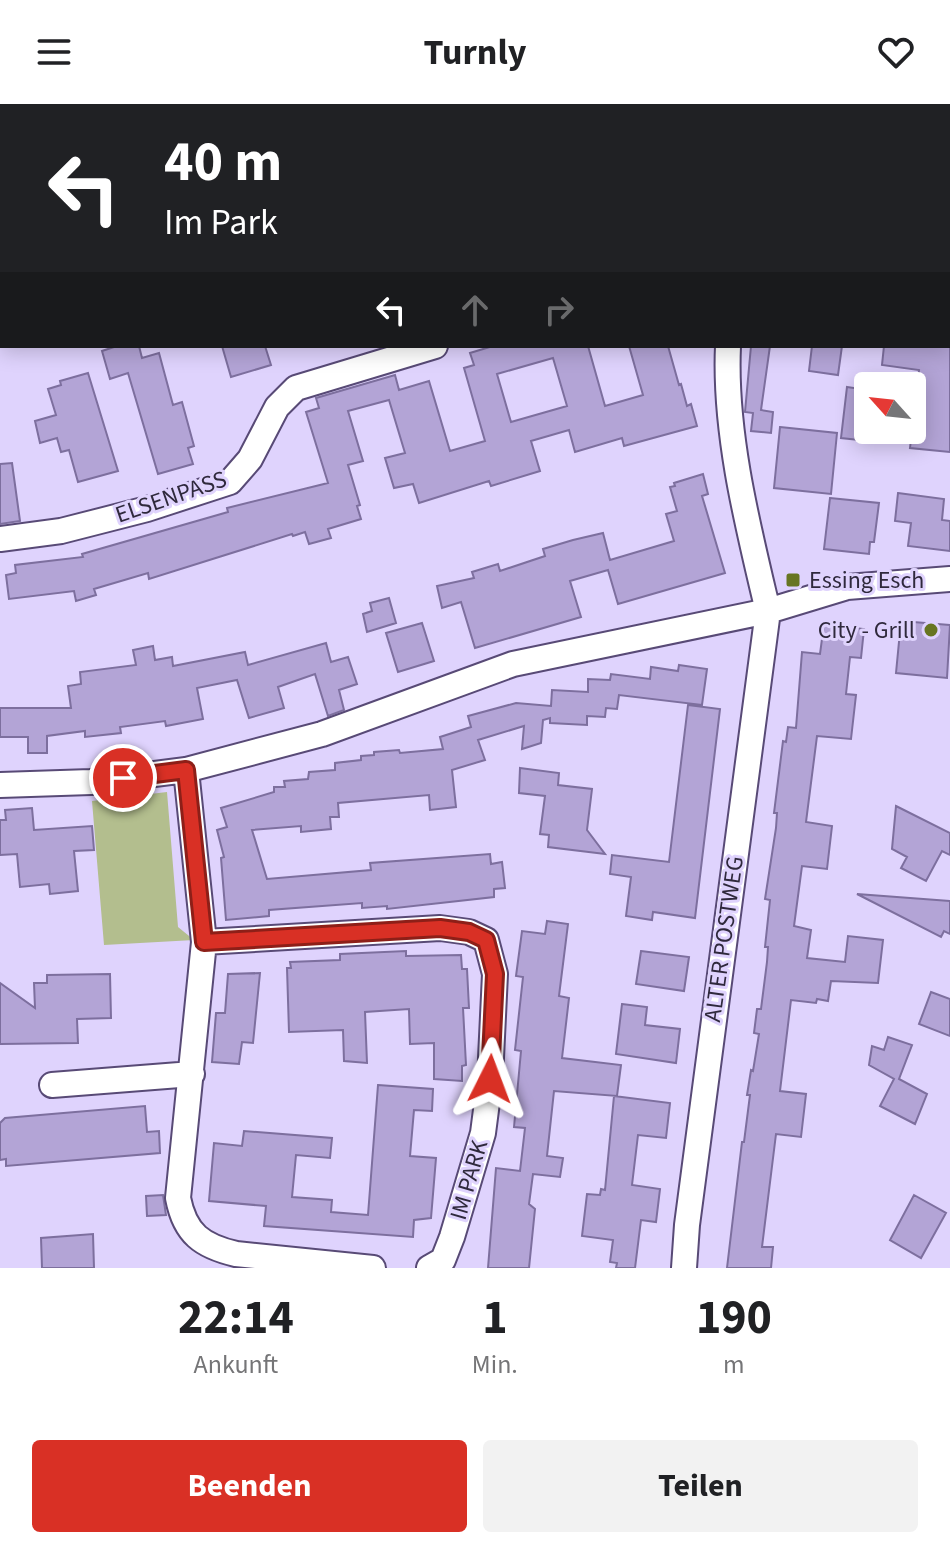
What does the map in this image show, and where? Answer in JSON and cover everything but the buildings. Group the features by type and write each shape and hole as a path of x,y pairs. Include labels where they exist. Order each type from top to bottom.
{"street":[{"name":"ELSENPASS","path":"0,539 61,531 147,509 230,482 250,459 277,407 296,388 428,348"},
{"path":"728,348 726,376 737,459 768,611"},
{"path":"0,785 91,782 186,770 322,734 513,664 768,611 847,587 950,579"},
{"name":"ALTER POSTWEG","path":"684,1268 768,611"},
{"path":"186,770 204,942 178,1198 182,1220 196,1237 236,1261 373,1268"},
{"name":"IM PARK","path":"204,942 440,928 469,932 486,940 495,974 490,1079 483,1133 452,1237 443,1260 432,1267"},
{"path":"52,1085 192,1074"}],"green space":[{"path":"167,792 178,927 194,940 104,945 92,801"}],"place":[{"name":"Essing Esch","path":"793,580"},
{"name":"City - Grill","path":"931,630"}],"route":[{"path":"123,778 186,770 204,942 440,928 469,932 486,940 495,974 490,1079"}]}
